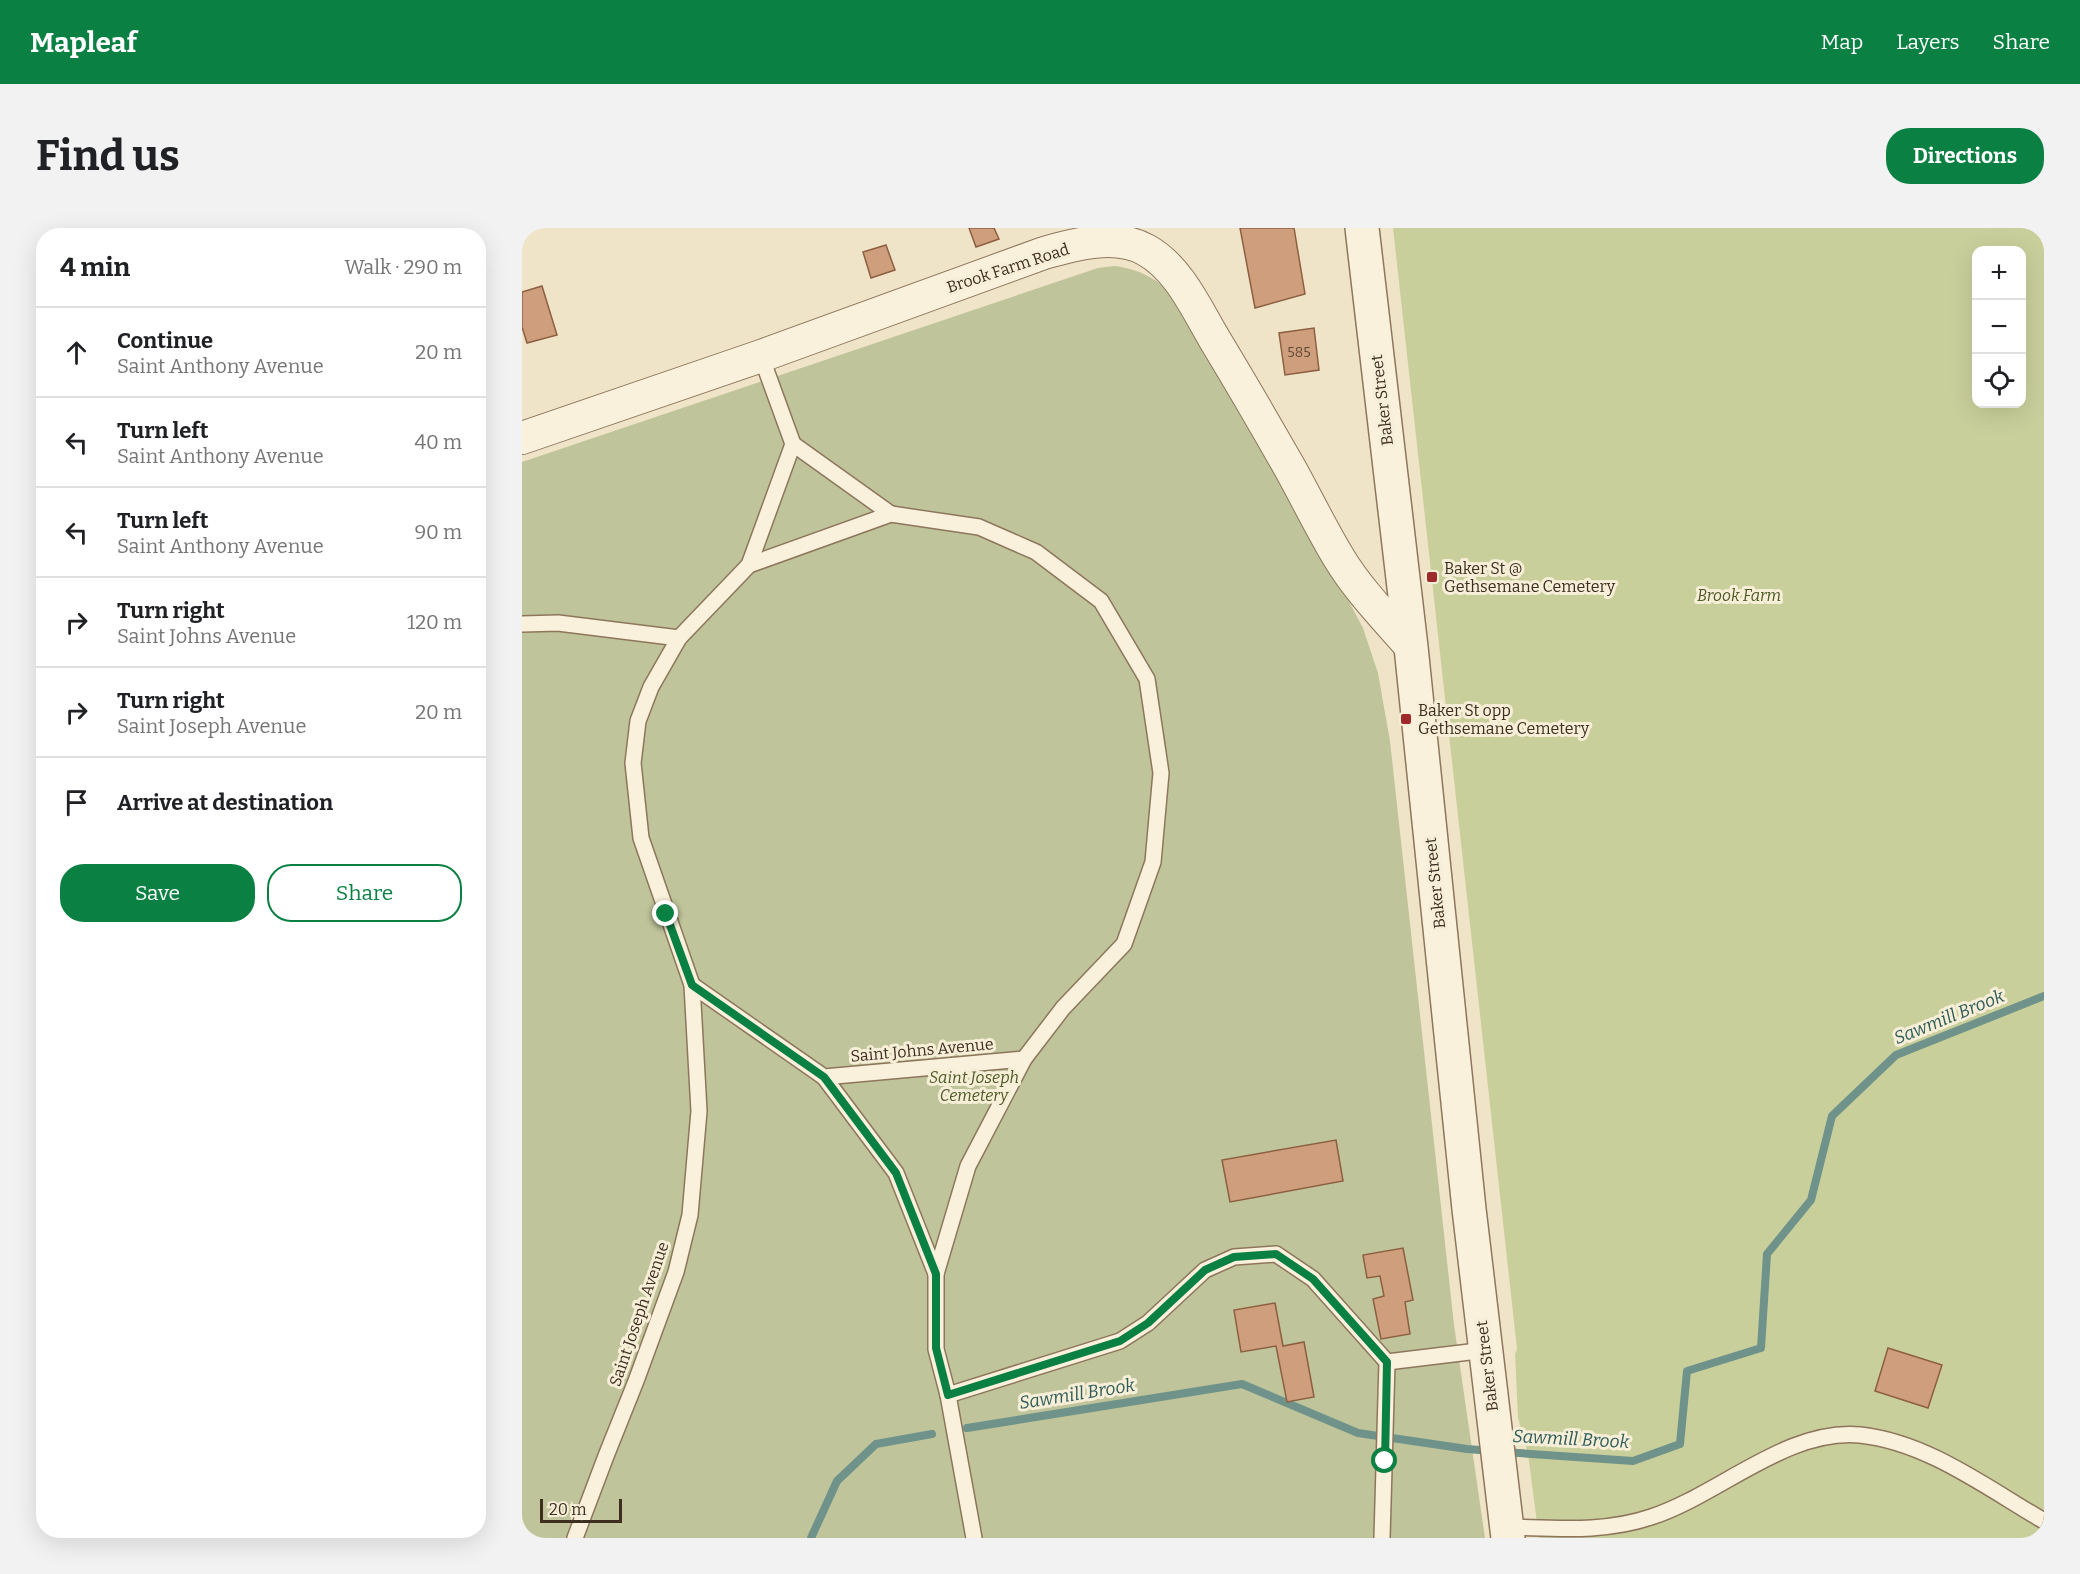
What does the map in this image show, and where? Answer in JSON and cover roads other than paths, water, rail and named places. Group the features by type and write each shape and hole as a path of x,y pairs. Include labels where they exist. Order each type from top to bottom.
{"street":[{"name":"Baker Street","path":"1362,228 1411,647 1468,1209 1508,1533"},
{"name":"Brook Farm Road","path":"522,438 761,356 1061,248 1116,242 1133,244 1147,250 1158,259 1182,286 1262,419 1347,570 1411,647"}],"lane":[{"path":"761,356 793,444 891,514 979,527 1036,552 1101,601 1147,679 1161,773 1153,862 1124,944 1063,1008 1024,1059 968,1166 936,1274 936,1348 948,1395 974,1538"},
{"name":"Saint Joseph Avenue","path":"575,1538 676,1272 690,1215 699,1111 692,985 640,838 633,763 638,721 651,687 679,638 749,565 793,444"},
{"name":"Saint Joseph Avenue","path":"749,565 891,514"},
{"path":"522,624 558,623 679,638"},
{"path":"692,985 824,1077 896,1173 936,1274"},
{"name":"Saint Johns Avenue","path":"824,1077 1024,1059"},
{"path":"948,1395 1120,1341 1148,1323 1205,1270 1234,1257 1276,1254 1313,1279 1387,1362 1382,1538"},
{"path":"1387,1362 1486,1350"},
{"path":"1508,1533 1587,1529 1631,1523 1694,1500 1795,1445 1817,1438 1839,1435 1874,1438 1928,1455 2044,1521"}],"waterway":[{"name":"Sawmill Brook","path":"1504,1452 1633,1461 1680,1444 1687,1371 1761,1348 1767,1254 1811,1200 1832,1116 1896,1055 2044,996"},
{"name":"Sawmill Brook","path":"967,1428 1242,1384 1358,1433 1492,1451"},
{"name":"Sawmill Brook","path":"811,1538 837,1481 876,1444 932,1434"}],"place":[{"name":"Baker St @ Gethsemane Cemetery","path":"1432,577"},
{"name":"Baker St opp Gethsemane Cemetery","path":"1406,719"}],"park label":[{"name":"Brook Farm","path":"1739,595"},
{"name":"Saint Joseph Cemetery","path":"974,1086"}]}
